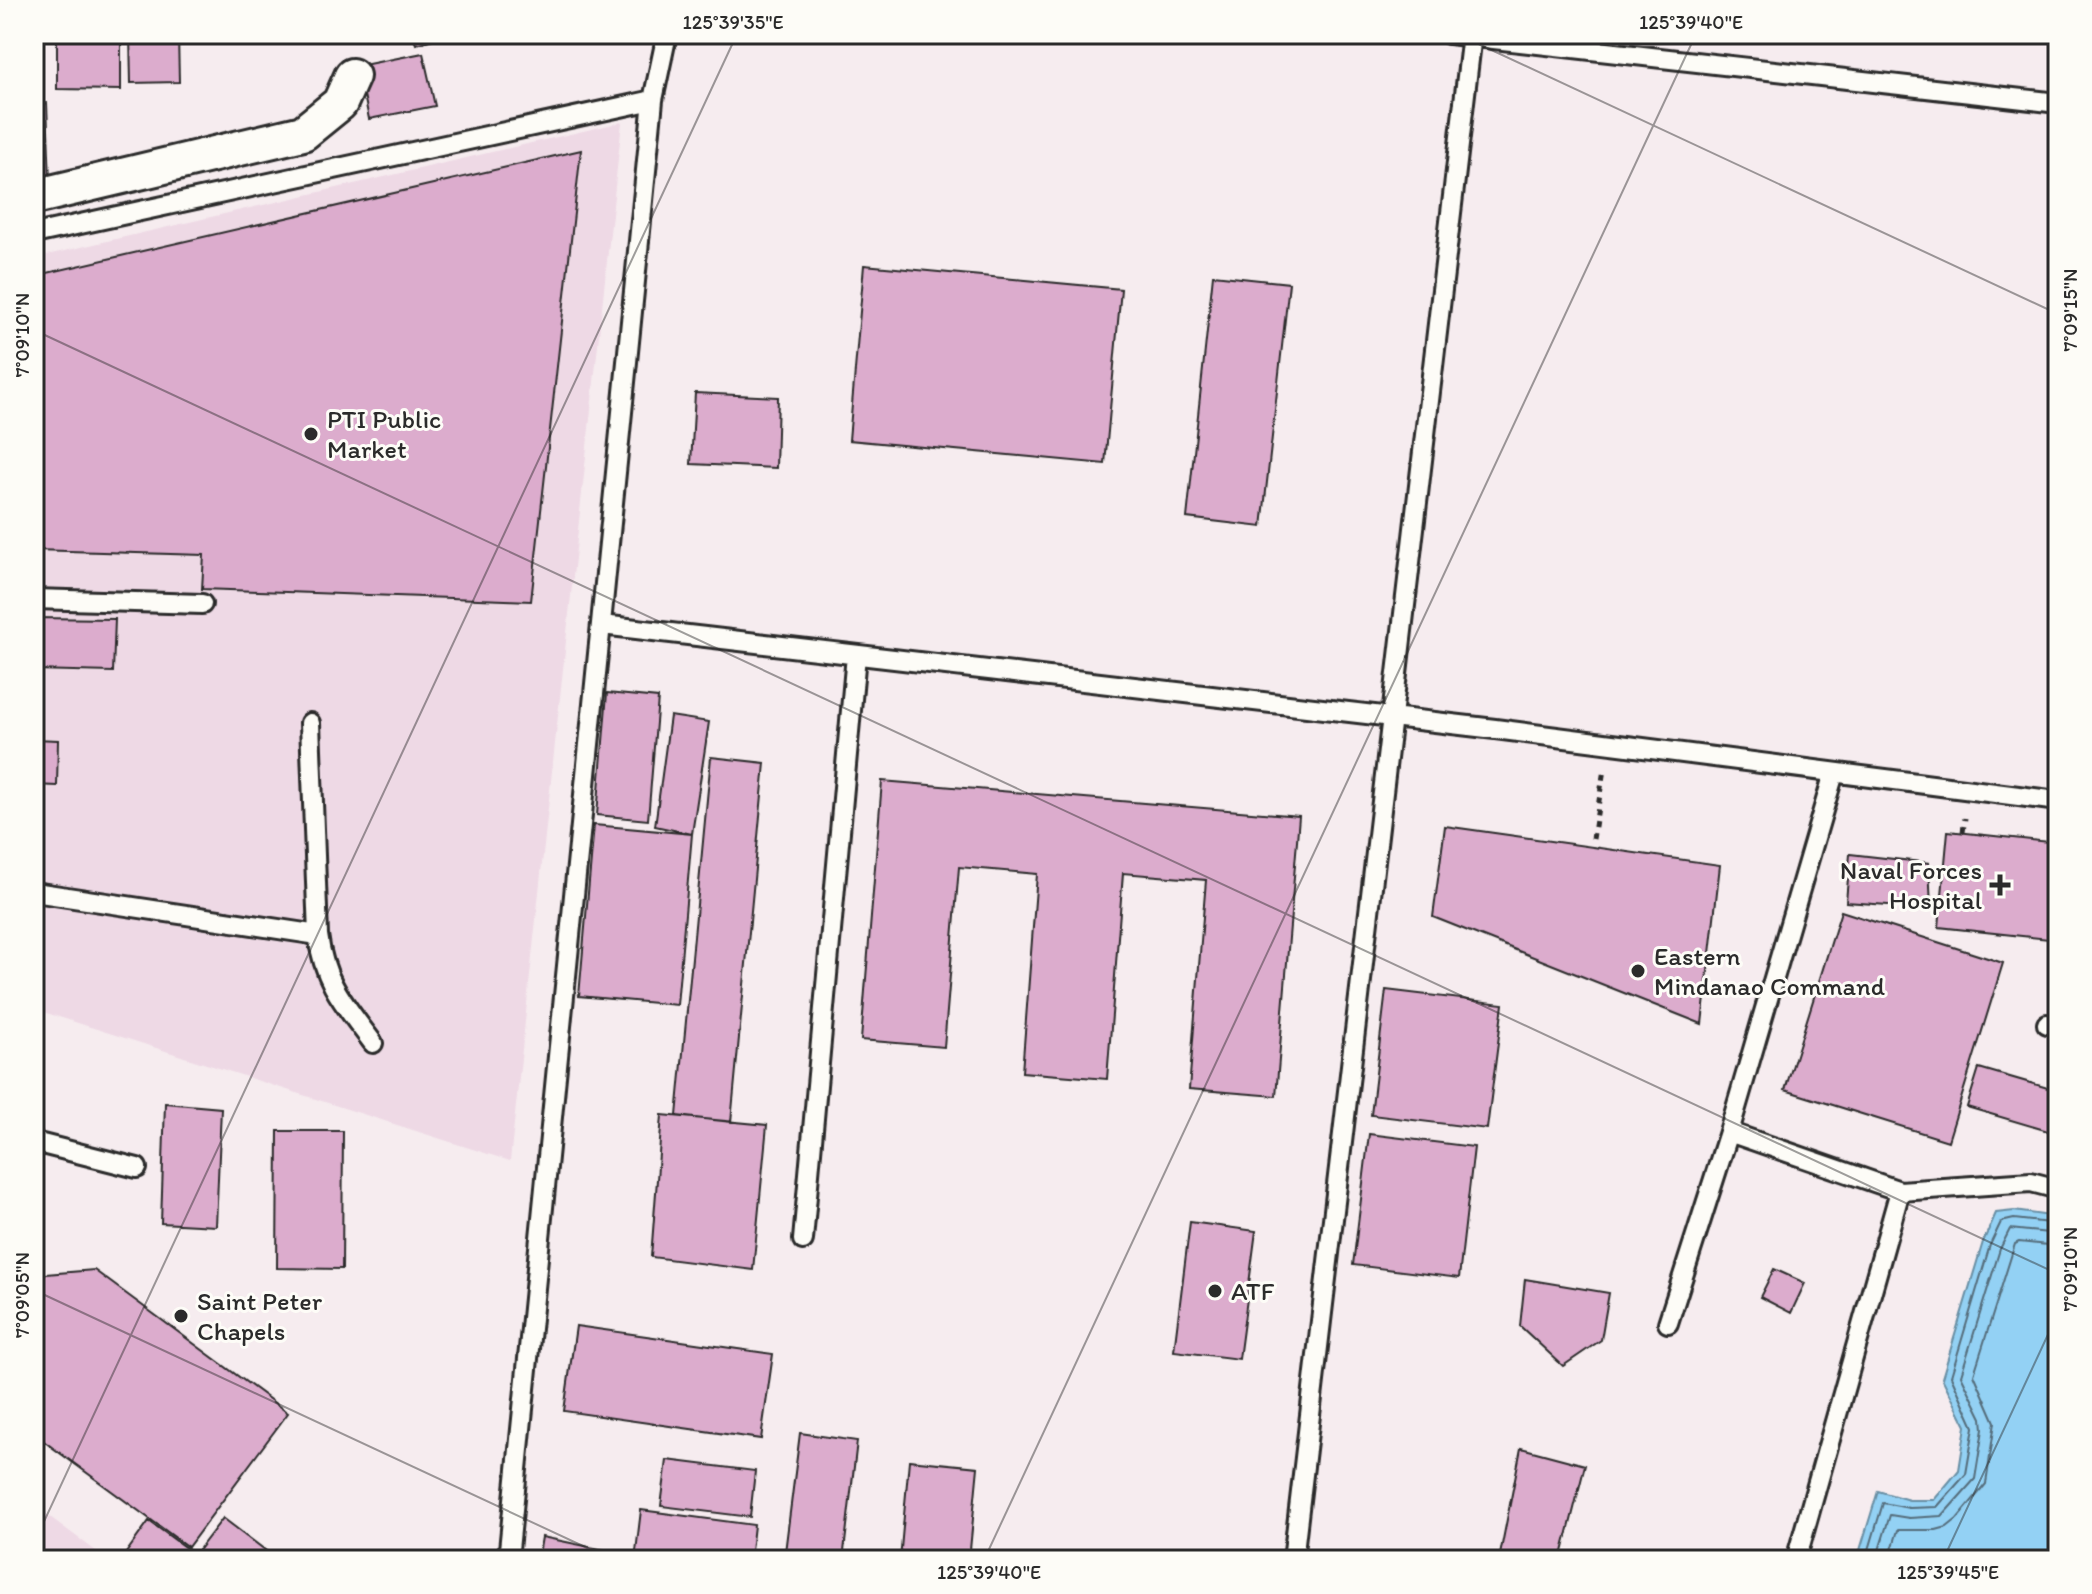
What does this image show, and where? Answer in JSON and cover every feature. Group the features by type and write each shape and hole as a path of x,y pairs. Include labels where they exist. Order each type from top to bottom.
{"street":[{"path":"34,197 303,133 340,103 352,76"}],"lane":[{"path":"508,1560 653,100 667,34"},
{"path":"1449,34 2058,103"},
{"path":"1293,1560 1472,35"},
{"path":"34,234 653,100"},
{"path":"34,599 202,604"},
{"path":"602,625 1392,718 2058,801"},
{"path":"803,1240 856,655"},
{"path":"310,723 321,962 335,991 373,1043"},
{"path":"1668,1323 1729,1132 1834,773"},
{"path":"34,892 318,935"},
{"path":"1729,1132 1900,1191 2031,1182 2058,1189"},
{"path":"34,1142 137,1168"},
{"path":"1796,1560 1900,1191"}],"path":[{"path":"1593,839 1608,745"}],"shaded area":[{"path":"622,122 510,1161 34,1009 34,258"},
{"path":"34,1505 108,1560 34,1560"}],"water":[{"path":"2014,1211 2058,1217 2058,1560 1857,1560 1878,1491 1909,1500 1934,1500 1959,1470 1966,1426 1942,1378 1983,1242 1996,1213"}],"building":[{"path":"57,34 121,34 121,90 57,89"},
{"path":"130,34 178,34 179,82 131,83"},
{"path":"412,34 450,34 416,44"},
{"path":"423,53 435,106 369,119 358,66"},
{"path":"47,103 50,181 34,182 34,104"},
{"name":"PTI Public Market","path":"581,150 531,601 202,589 204,555 34,550 34,276"},
{"path":"864,265 1121,289 1105,464 849,440"},
{"path":"1213,275 1289,283 1262,527 1187,518"},
{"path":"695,393 778,397 776,468 691,464"},
{"path":"34,618 115,619 113,672 34,670"},
{"path":"607,693 658,698 648,820 597,815"},
{"path":"670,716 709,722 692,834 655,826"},
{"path":"34,739 58,740 57,786 34,785"},
{"path":"711,757 765,763 731,1122 677,1116"},
{"path":"882,781 1299,816 1276,1096 1189,1089 1206,880 1123,873 1107,1079 1022,1072 1037,874 959,867 944,1047 861,1040"},
{"path":"594,825 692,834 677,1005 579,996"},
{"name":"Eastern Mindanao Command","path":"1445,826 1720,865 1702,1024 1433,917"},
{"name":"Naval Forces Hospital","path":"1948,831 2058,843 2058,940 1939,927"},
{"path":"1850,854 1929,863 1931,908 1846,902"},
{"path":"1841,911 2003,963 1948,1141 1785,1090"},
{"path":"1386,990 1503,1004 1487,1129 1371,1115"},
{"path":"1979,1068 2058,1091 2058,1134 1967,1107"},
{"path":"165,1103 221,1108 216,1226 161,1223"},
{"path":"662,1115 767,1125 753,1270 651,1257"},
{"path":"278,1131 343,1131 342,1269 277,1268"},
{"path":"1369,1134 1474,1147 1459,1278 1353,1265"},
{"name":"ATF","path":"1190,1222 1256,1231 1239,1359 1174,1351"},
{"path":"1774,1269 1805,1283 1791,1313 1760,1297"},
{"path":"94,1270 288,1413 188,1547 34,1434 34,1275"},
{"path":"1525,1279 1609,1293 1601,1340 1563,1366 1520,1326"},
{"path":"576,1326 773,1354 761,1439 564,1411"},
{"path":"800,1433 857,1441 843,1560 784,1560"},
{"path":"1521,1448 1585,1465 1561,1560 1499,1560"},
{"path":"667,1460 755,1471 750,1517 661,1506"},
{"path":"909,1460 978,1467 969,1560 900,1560"},
{"path":"641,1510 754,1525 750,1560 635,1560"},
{"path":"223,1518 278,1560 208,1560 197,1552"},
{"path":"149,1521 202,1560 121,1560"},
{"path":"542,1537 624,1554 624,1560 538,1560"}],"place":[{"name":"PTI Public Market","path":"311,434"},
{"name":"Naval Forces Hospital","path":"2000,885"},
{"name":"Eastern Mindanao Command","path":"1638,971"},
{"name":"ATF","path":"1215,1291"},
{"name":"Saint Peter Chapels","path":"181,1316"}]}
